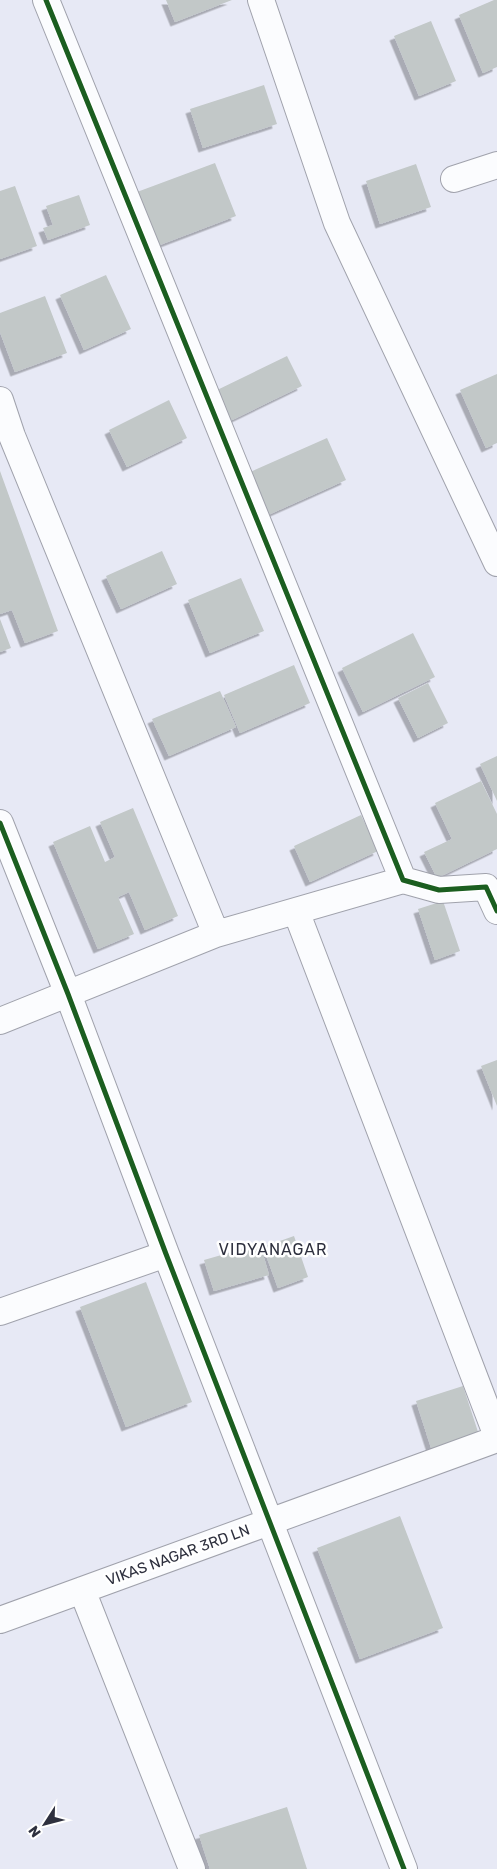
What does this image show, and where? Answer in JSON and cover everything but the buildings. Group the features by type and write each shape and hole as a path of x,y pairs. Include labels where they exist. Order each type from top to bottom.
{"street":[{"path":"46,0 403,880"},
{"path":"261,0 337,223 497,564"},
{"path":"454,179 497,165"},
{"path":"0,400 12,436 216,934"},
{"path":"0,823 68,994 166,1254 404,1869"},
{"path":"0,1020 216,934 403,880 439,890 486,887 497,911"},
{"path":"296,911 497,1438"},
{"path":"0,1312 166,1254"},
{"name":"VIKAS NAGAR 3RD LN","path":"0,1620 497,1438"},
{"path":"82,1590 192,1869"}],"cycle path":[{"path":"46,0 403,880 439,890 486,887 497,911"},
{"path":"0,823 68,994 166,1254 404,1869"}],"district":[{"name":"VIDYANAGAR","path":"273,1249"}]}
